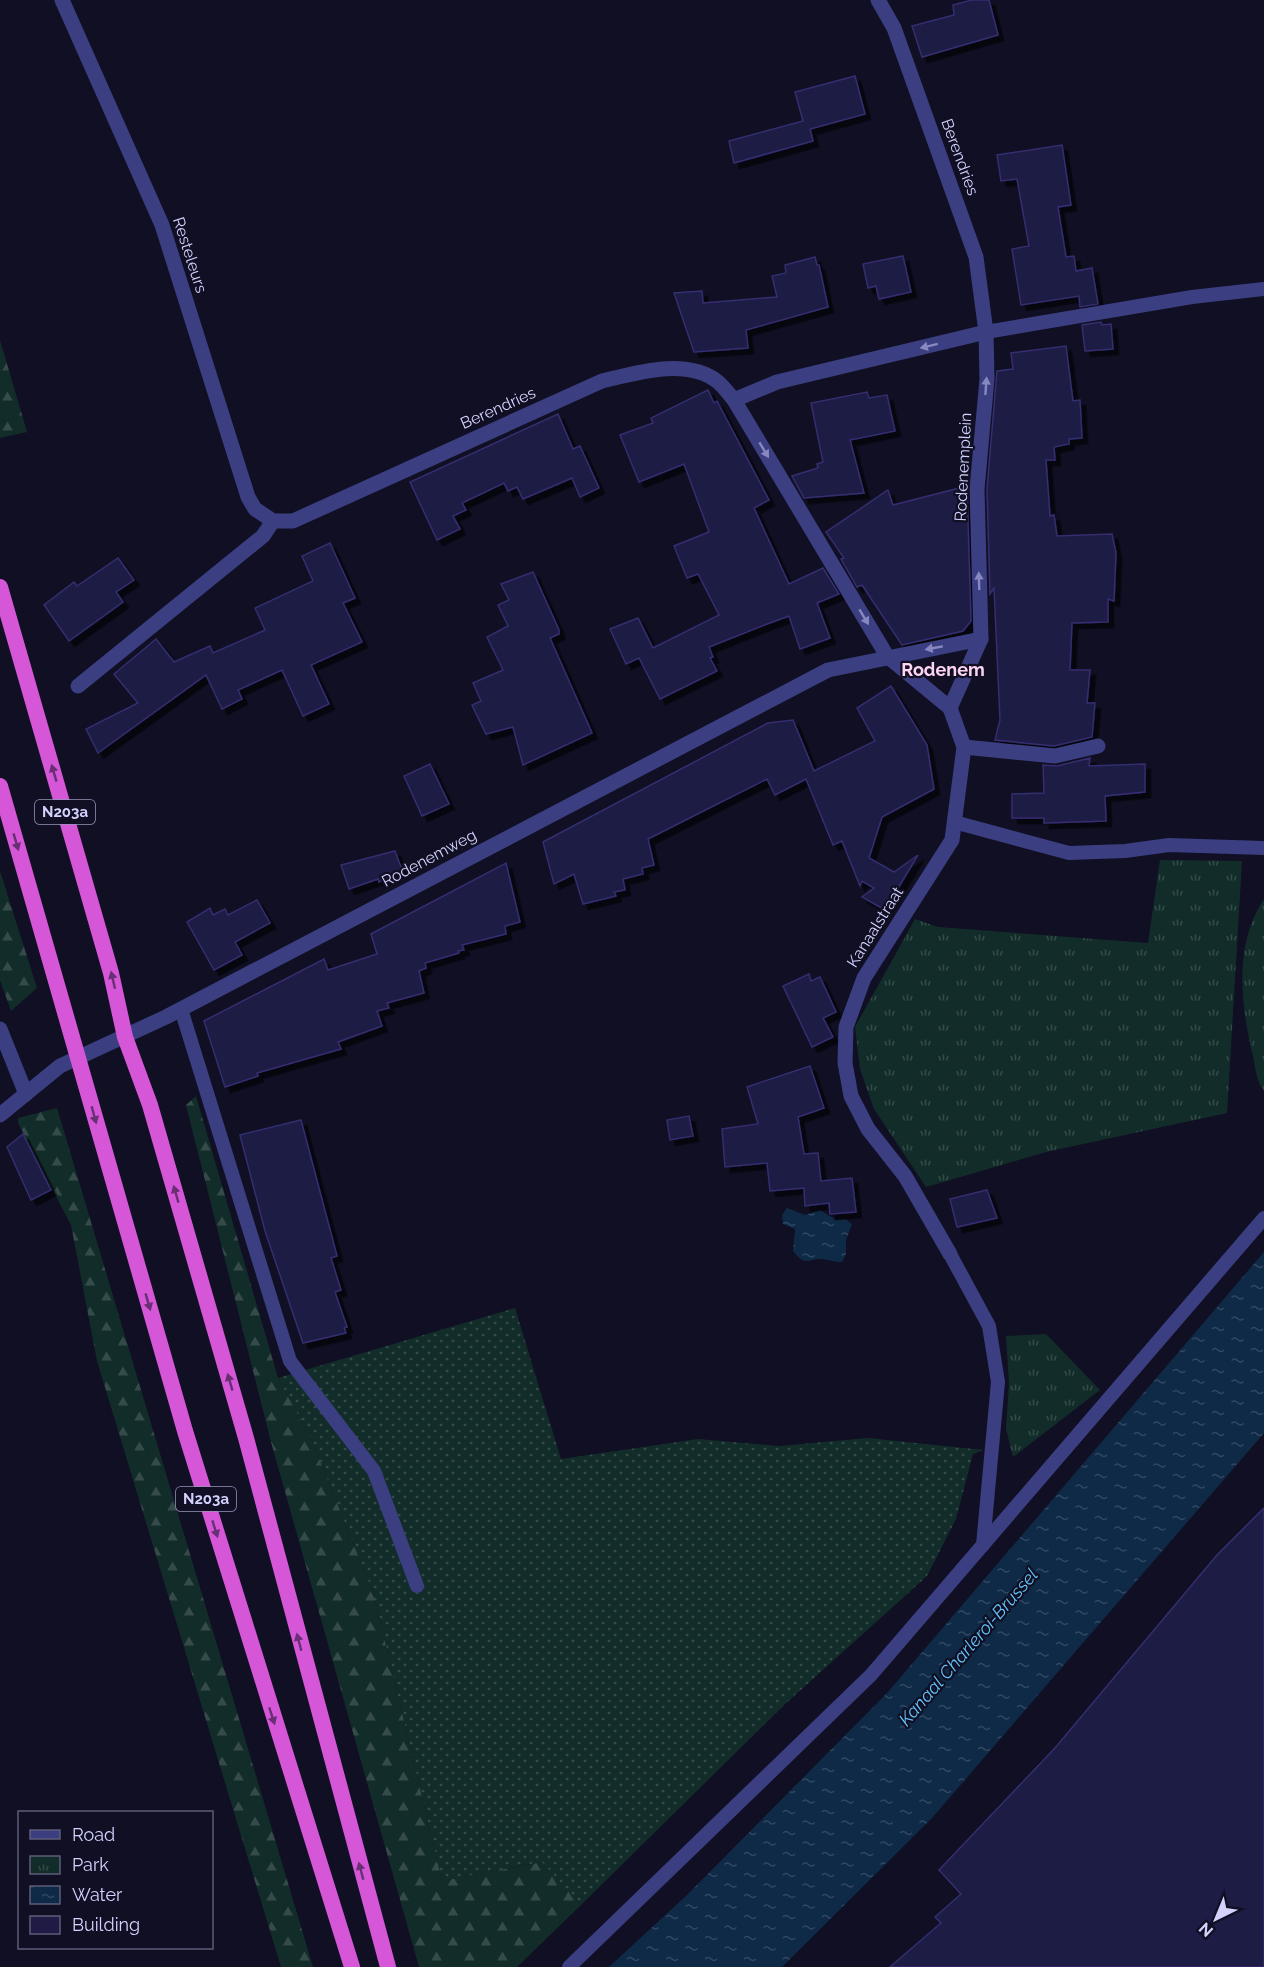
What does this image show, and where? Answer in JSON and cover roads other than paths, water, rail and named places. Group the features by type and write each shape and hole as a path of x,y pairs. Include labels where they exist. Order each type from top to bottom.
{"highway":[{"name":"N203a","path":"0,587 111,973 126,1037 150,1105 246,1438 388,1967"},
{"name":"N203a","path":"0,786 185,1431 352,1967"}],"street":[{"name":"Resteleurs","path":"62,0 162,225 248,497 255,509 273,521"},
{"name":"Berendries","path":"878,0 894,28 976,257 986,332"},
{"path":"950,708 887,656 734,400 777,382 986,332"},
{"name":"Rodenemplein","path":"950,708 981,639 977,489 987,379 986,332"},
{"name":"Berendries","path":"273,521 293,521 602,381 636,373 672,369 695,371 718,382 734,400"},
{"path":"78,686 263,536 273,521"},
{"path":"887,656 981,639"},
{"name":"Rodenemweg","path":"0,1115 60,1066 126,1037 181,1009 828,670 887,656"},
{"name":"Kanaalstraat","path":"950,708 964,747 952,840 864,978 846,1027 845,1063 851,1096 868,1129 904,1176 950,1254"},
{"path":"964,747 1055,756 1098,747"},
{"path":"0,1029 26,1094"}],"lane":[{"path":"986,332 1192,297 1264,289"},
{"path":"954,822 1069,853 1125,851 1168,845 1264,848"},
{"path":"181,1009 290,1361 374,1471 417,1586"},
{"path":"569,1967 872,1675 1264,1218"},
{"path":"950,1254 989,1326 998,1382 983,1545"}],"water":[{"path":"787,1208 805,1215 820,1210 836,1220 845,1219 852,1224 846,1240 846,1254 842,1262 801,1259 793,1251 795,1229 783,1224 782,1215"},
{"name":"Kanaal Charleroi-Brussel","path":"1264,1252 1264,1433 932,1818 782,1967 609,1967 687,1895 888,1692"}],"district":[{"name":"Rodenem","path":"943,669"}]}
